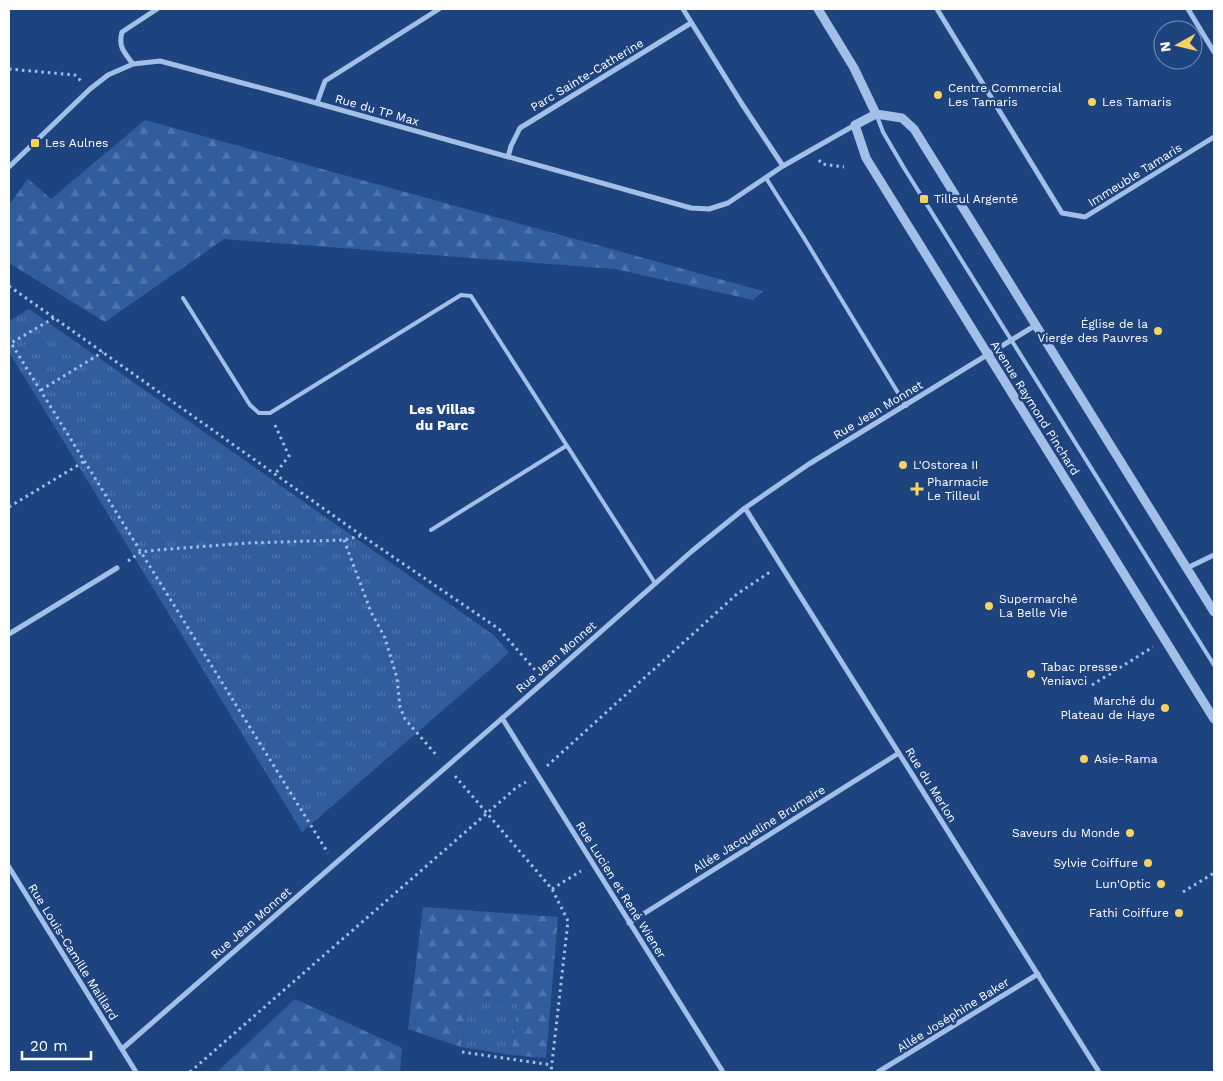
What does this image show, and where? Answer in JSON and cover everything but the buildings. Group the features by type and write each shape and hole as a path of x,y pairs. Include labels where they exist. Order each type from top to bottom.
{"street":[{"path":"133,64 122,49 120,42 122,32 157,9"},
{"path":"317,103 325,81 439,9"},
{"path":"683,9 742,104 784,166"},
{"name":"Avenue Raymond Pinchard","path":"818,9 854,68 876,114"},
{"name":"Immeuble Tamaris","path":"937,9 1062,213 1086,217 1214,137"},
{"path":"1188,9 1214,52"},
{"name":"Parc Sainte-Catherine","path":"508,157 510,146 520,128 691,23"},
{"name":"Rue du TP Max","path":"9,167 90,89 108,75 133,64 160,61 691,208 709,209 728,202 766,178"},
{"path":"766,178 876,114 902,118 914,129 1214,612"},
{"name":"Avenue Raymond Pinchard","path":"855,125 866,158 1214,720"},
{"name":"Rue Jean Monnet","path":"122,1049 655,583 745,508 802,468 1036,325"},
{"name":"Rue du Merlon","path":"745,508 1099,1072"},
{"path":"1187,568 1214,555"},
{"path":"9,634 117,568"},
{"name":"Rue Lucien et René Wiener","path":"502,718 723,1072"},
{"name":"Allée Jacqueline Brumaire","path":"629,923 899,753"},
{"name":"Rue Louis-Camille Maillard","path":"9,867 136,1072"},
{"name":"Allée Joséphine Baker","path":"878,1072 1038,974"}],"lane":[{"name":"Avenue Raymond Pinchard","path":"876,114 883,132 904,168 1214,665"},
{"path":"766,178 906,406"},
{"path":"183,298 250,405 259,413 270,413 462,295 471,296 655,583"},
{"path":"431,530 566,446"}],"path":[{"path":"9,69 75,75 90,89"},
{"path":"812,150 822,164 844,167"},
{"path":"9,286 361,535 499,629 545,681"},
{"path":"54,318 11,343 335,864"},
{"path":"41,390 103,352"},
{"path":"270,413 289,456 275,474"},
{"path":"9,507 85,461"},
{"path":"117,568 141,552 248,543 344,540 361,535"},
{"path":"344,540 371,612 385,638 397,678 400,707 405,719 552,889 568,921 551,1072"},
{"path":"190,1072 516,787 537,775 737,594 781,565"},
{"path":"552,889 592,864"},
{"path":"1183,892 1214,873"},
{"path":"462,1052 552,1065"}],"green space":[{"path":"145,120 763,291 753,300 615,269 224,239 105,322 9,263 9,205 28,179 51,199"},
{"path":"29,309 495,636 509,653 302,832 9,352 9,321"},
{"path":"423,907 558,917 546,1058 511,1055 518,1003 469,996 461,1047 408,1029"},
{"path":"469,996 518,1003 511,1055 461,1047"},
{"path":"295,999 402,1048 400,1072 217,1072"}],"place":[{"name":"Centre Commercial Les Tamaris","path":"938,95"},
{"name":"Les Tamaris","path":"1092,102"},
{"name":"Les Aulnes","path":"35,143"},
{"name":"Tilleul Argenté","path":"924,199"},
{"name":"Église de la Vierge des Pauvres","path":"1158,331"},
{"name":"L'Ostorea II","path":"903,465"},
{"name":"Pharmacie Le Tilleul","path":"917,489"},
{"name":"Supermarché La Belle Vie","path":"989,606"},
{"name":"Tabac presse Yeniavci","path":"1031,674"},
{"name":"Marché du Plateau de Haye","path":"1165,708"},
{"name":"Asie-Rama","path":"1084,759"},
{"name":"Saveurs du Monde","path":"1130,833"},
{"name":"Sylvie Coiffure","path":"1148,863"},
{"name":"Lun'Optic","path":"1161,884"},
{"name":"Fathi Coiffure","path":"1179,913"}],"district":[{"name":"Les Villas du Parc","path":"442,418"}]}
